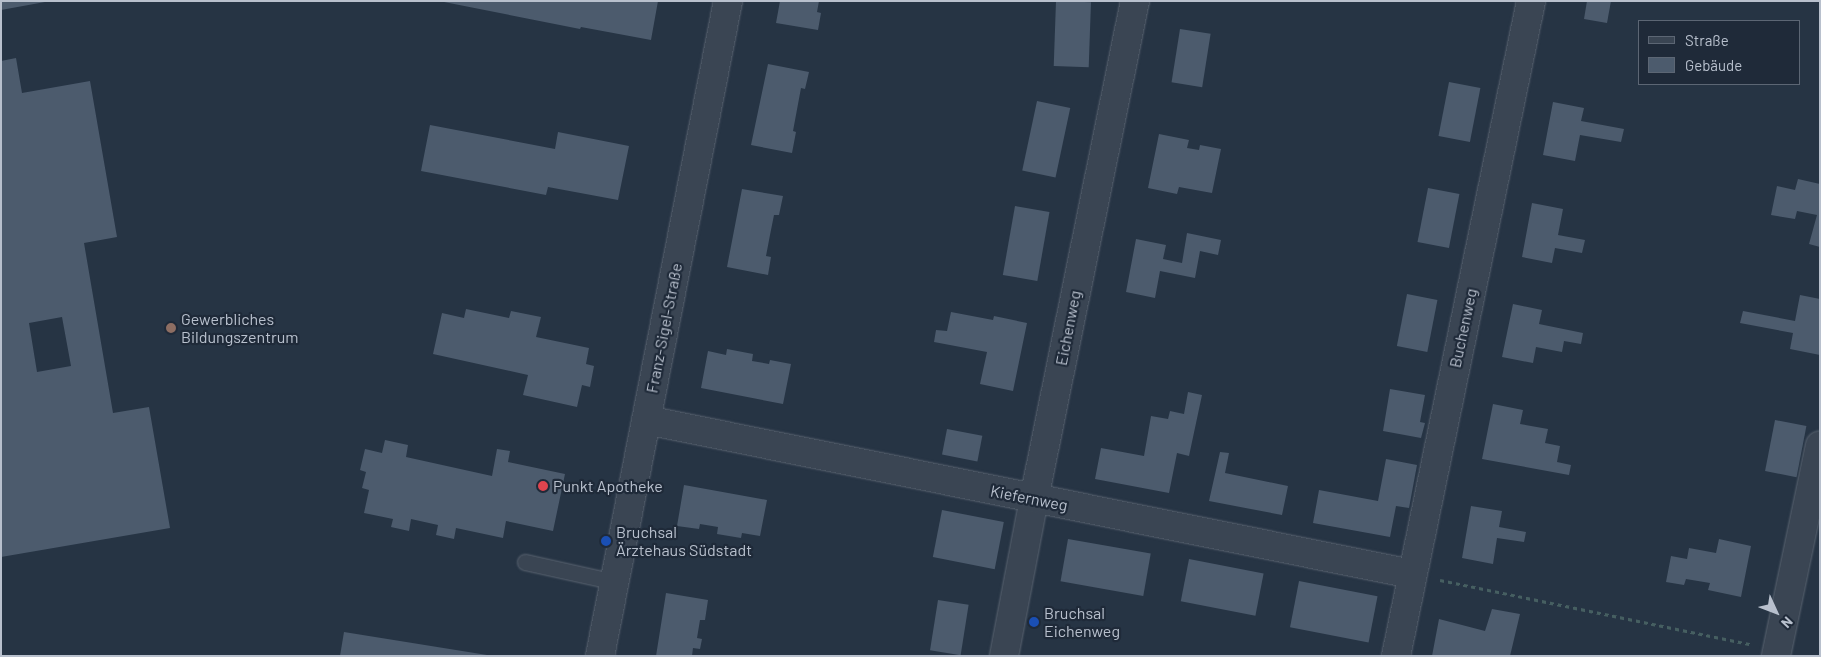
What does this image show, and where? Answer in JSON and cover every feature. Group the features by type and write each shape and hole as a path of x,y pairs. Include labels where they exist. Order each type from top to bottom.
{"street":[{"name":"Franz-Sigel-Straße","path":"600,656 728,1"},
{"name":"Eichenweg","path":"1004,656 1135,1"},
{"name":"Buchenweg","path":"1396,656 1531,1"},
{"name":"Kiefernweg","path":"646,420 1412,574"},
{"path":"1777,653 1820,446"}],"lane":[{"path":"525,562 615,582"}],"path":[{"path":"1412,574 1777,653"}],"building":[{"path":"1,1 45,1 45,2 1,10"},
{"path":"439,1 658,1 651,40 581,27 580,29"},
{"path":"780,1 819,1 817,12 821,13 818,30 776,23"},
{"path":"1056,1 1091,2 1089,67 1054,66"},
{"path":"1587,1 1611,1 1607,23 1584,19"},
{"path":"1180,29 1211,34 1202,87 1172,82"},
{"path":"16,58 22,93 90,81 117,237 84,243 113,413 149,407 170,528 1,557 1,61","holes":["62,317 71,366 37,372 29,323"]},
{"path":"768,64 809,72 805,89 801,88 793,131 796,132 792,153 751,145"},
{"path":"1449,82 1480,88 1470,142 1439,136"},
{"path":"1037,101 1070,108 1055,178 1022,170"},
{"path":"1553,102 1584,108 1581,121 1624,129 1621,142 1580,135 1575,161 1543,155"},
{"path":"430,125 555,149 558,132 629,146 618,200 548,187 546,195 421,171"},
{"path":"1159,134 1189,140 1187,148 1199,150 1200,145 1221,149 1212,193 1179,187 1177,194 1148,188"},
{"path":"1798,179 1820,184 1820,247 1809,244 1817,215 1797,211 1795,219 1771,215 1777,186 1795,190"},
{"path":"1428,188 1459,194 1449,248 1418,242"},
{"path":"742,189 783,196 779,215 774,215 766,256 771,257 768,275 727,267"},
{"path":"1532,203 1563,209 1558,235 1585,240 1582,253 1555,248 1552,263 1522,257"},
{"path":"1015,206 1049,212 1037,281 1003,275"},
{"path":"1187,233 1221,240 1218,255 1200,251 1195,278 1160,271 1155,298 1126,292 1136,239 1166,245 1163,259 1182,263"},
{"path":"1407,294 1437,300 1427,352 1397,346"},
{"path":"1800,295 1820,299 1820,355 1790,349 1793,333 1740,323 1743,311 1795,321"},
{"path":"1513,304 1542,310 1539,324 1583,333 1581,344 1564,341 1562,352 1536,347 1533,363 1502,357"},
{"path":"466,309 509,318 511,311 541,317 536,337 589,348 586,364 594,366 590,387 582,385 577,407 523,395 528,375 433,354 442,313 464,318"},
{"path":"951,312 993,320 994,316 1027,323 1013,391 980,384 987,352 934,342 936,330 947,331"},
{"path":"727,349 753,354 752,361 769,364 770,360 791,364 783,404 701,388 708,351 726,355"},
{"path":"1390,389 1425,395 1420,422 1425,423 1421,438 1383,431"},
{"path":"1188,392 1202,395 1189,456 1177,453 1169,493 1095,479 1101,448 1144,456 1151,416 1168,419 1170,411 1184,414"},
{"path":"1493,404 1523,410 1520,424 1548,429 1545,443 1560,446 1557,462 1571,465 1569,475 1482,459"},
{"path":"1775,420 1806,426 1796,477 1765,471"},
{"path":"947,429 982,436 977,461 942,455"},
{"path":"385,440 408,445 406,457 492,476 497,449 510,451 508,462 565,474 553,531 506,521 503,538 456,528 454,539 436,535 438,525 411,519 409,531 391,527 393,519 364,513 369,490 362,488 366,472 360,470 365,449 382,453"},
{"path":"1220,452 1229,453 1225,473 1288,486 1282,515 1209,501"},
{"path":"1386,459 1417,465 1409,508 1396,506 1390,537 1313,523 1319,490 1378,501"},
{"path":"684,485 767,500 760,536 742,533 741,538 717,534 718,527 700,524 699,529 677,526"},
{"path":"1471,506 1502,511 1499,527 1526,532 1524,542 1497,538 1493,564 1462,558"},
{"path":"942,510 1004,522 995,569 933,557"},
{"path":"1068,539 1151,554 1143,596 1061,581"},
{"path":"1719,539 1751,546 1741,597 1708,590 1710,583 1686,579 1684,585 1666,582 1671,556 1687,559 1689,548 1716,553"},
{"path":"1189,559 1264,574 1255,616 1181,601"},
{"path":"1299,581 1378,596 1369,642 1290,627"},
{"path":"666,593 708,600 705,620 700,620 697,638 702,639 700,649 693,648 692,656 656,656"},
{"path":"938,600 969,605 961,655 930,650"},
{"path":"1492,609 1520,614 1510,656 1432,656 1439,619 1485,631"},
{"path":"344,632 487,655 487,656 340,656"}],"place":[{"name":"Gewerbliches Bildungszentrum","path":"171,328"},
{"name":"Punkt Apotheke","path":"543,486"},
{"name":"Bruchsal Ärztehaus Südstadt","path":"606,541"},
{"name":"Bruchsal Eichenweg","path":"1034,622"}]}
